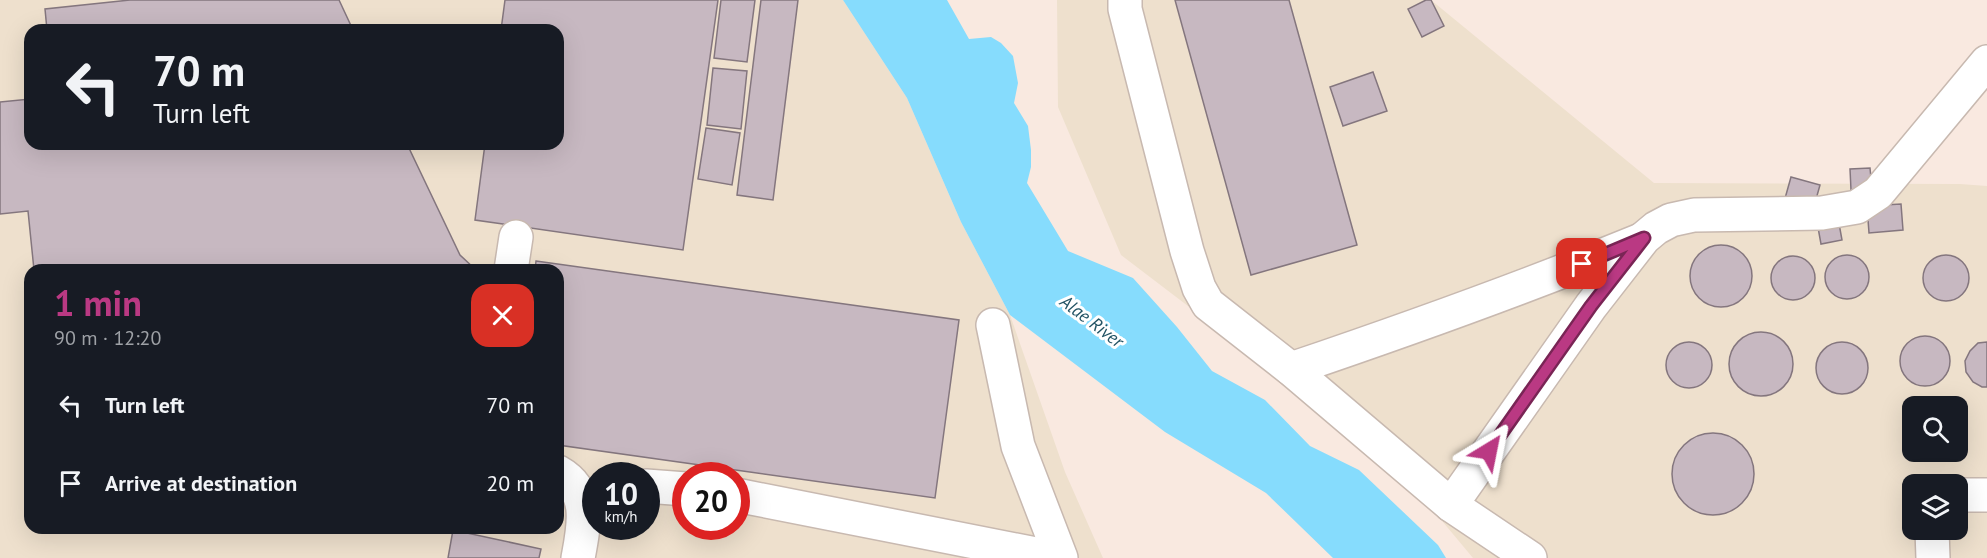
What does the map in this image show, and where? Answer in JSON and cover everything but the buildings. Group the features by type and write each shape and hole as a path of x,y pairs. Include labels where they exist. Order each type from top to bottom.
{"lane":[{"path":"1125,0 1125,9 1187,251 1199,288 1208,303 1291,369 1451,505 1530,558"},
{"path":"1451,505 1591,306 1644,238 1656,228 1671,220 1694,215 1822,213 1857,207 1878,193 1987,62"},
{"path":"512,264 516,237"},
{"path":"1291,369 1561,273 1644,238"},
{"path":"993,325 1018,446 1061,558"},
{"path":"577,482 583,507 584,527 578,558"},
{"path":"1968,495 1987,495"},
{"path":"750,498 1056,558"},
{"path":"1932,540 1933,558"}],"shaded area":[{"path":"0,0 843,0 907,98 961,222 1010,315 1065,472 1103,558 0,558"},
{"path":"1057,0 1431,0 1654,183 1987,186 1987,558 1473,558 1422,497 1285,380 1121,255 1058,107"}],"water":[{"name":"Alae River","path":"843,0 947,0 969,39 991,37 1001,43 1013,56 1018,83 1014,103 1028,126 1031,167 1027,183 1068,251 1133,278 1177,327 1212,371 1265,400 1310,446 1359,470 1438,545 1446,558 1333,558 1266,493 1165,432 1010,315 961,222 907,98"}],"route":[{"path":"1489,451 1591,306 1644,238 1582,264"}]}
